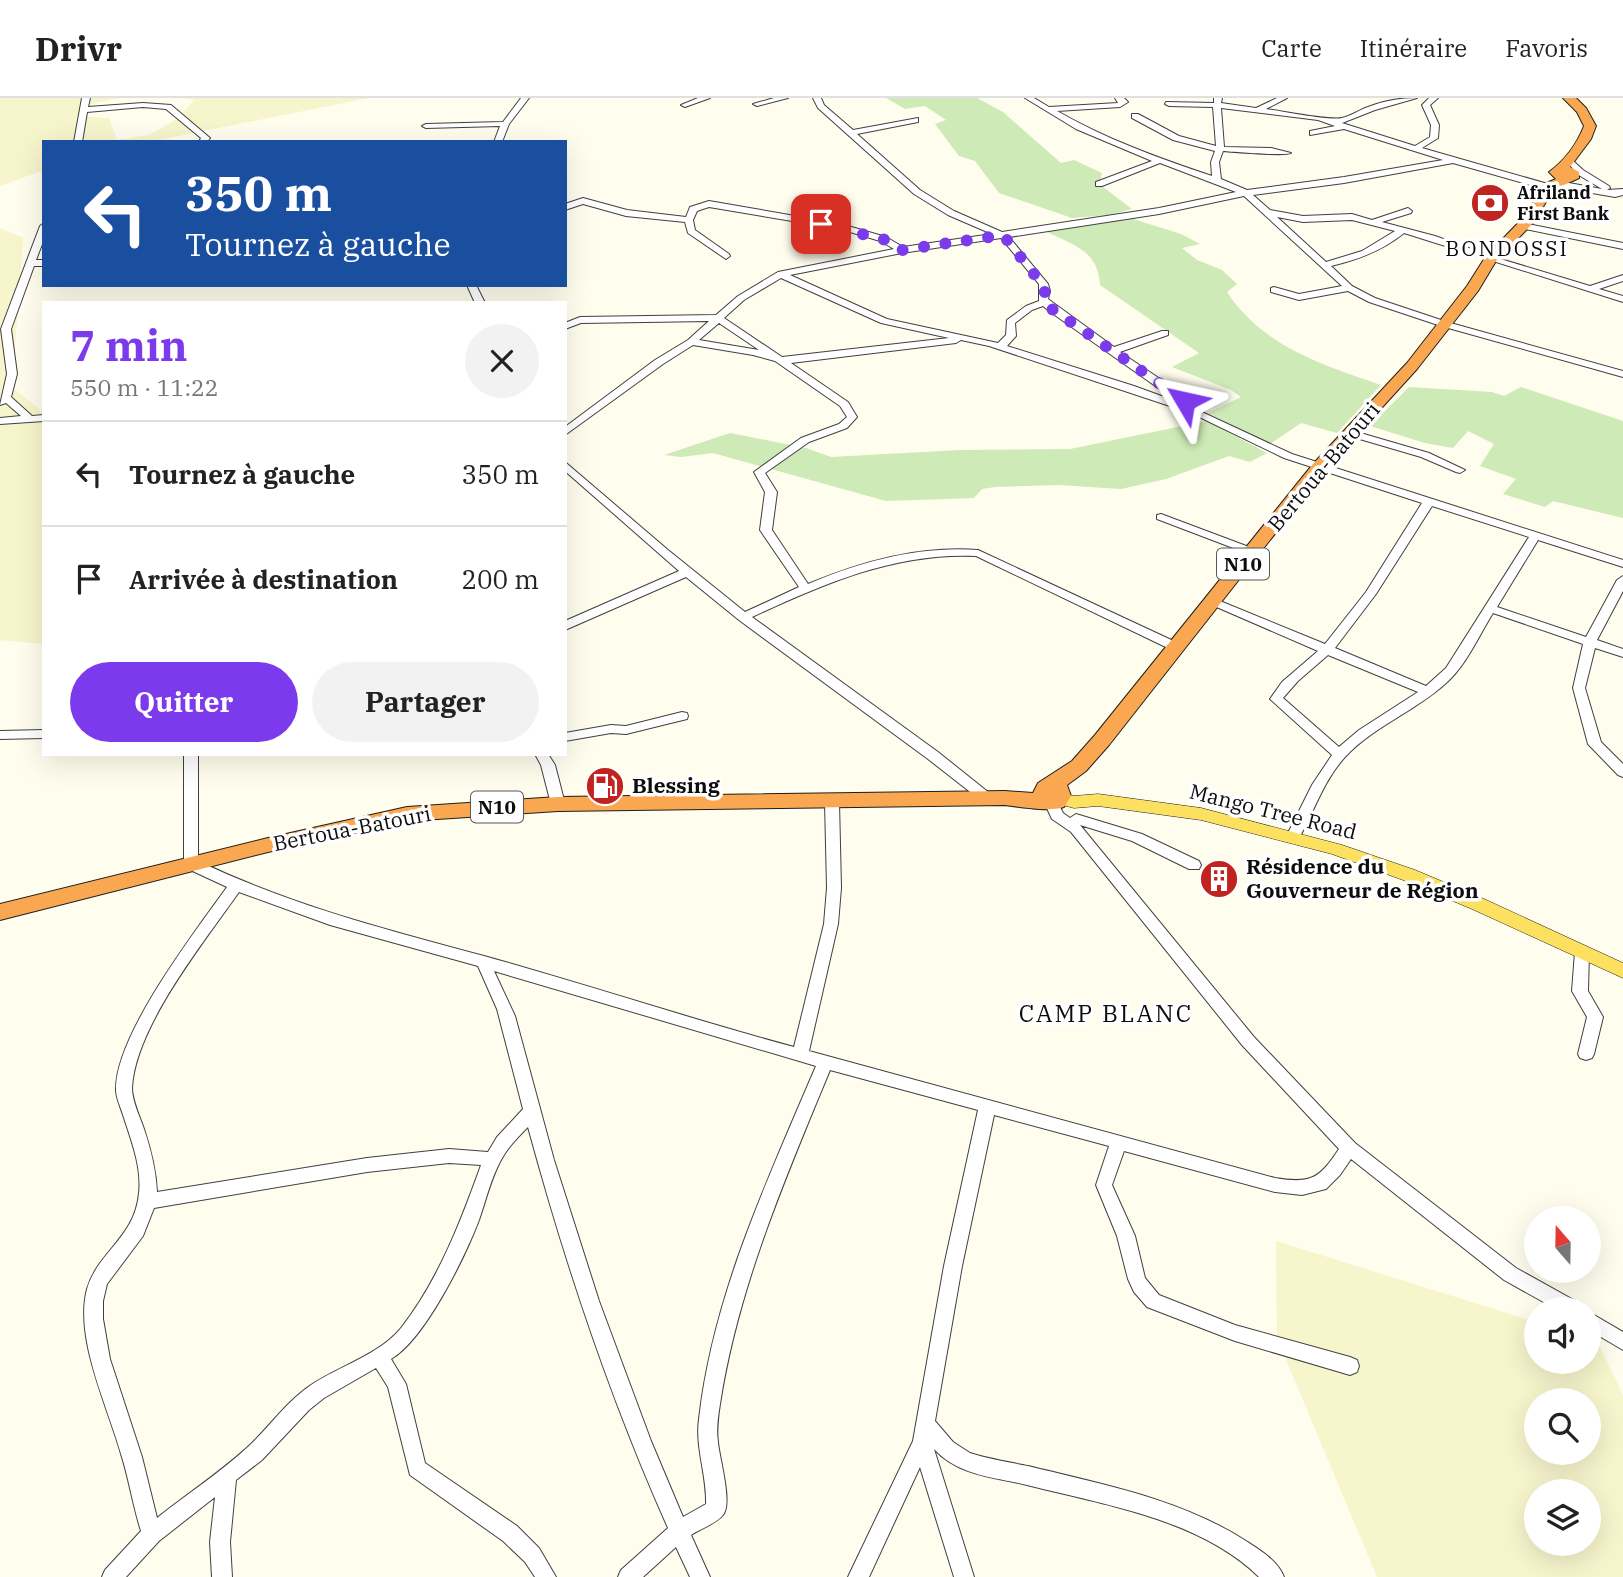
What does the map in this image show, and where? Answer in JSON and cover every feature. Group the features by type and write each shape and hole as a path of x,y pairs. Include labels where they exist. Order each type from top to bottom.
{"highway":[{"name":"N10","path":"1444,324 1473,288 1491,259 1522,226 1589,132 1590,126 1582,110 1569,98"},
{"name":"Bertoua-Batouri","path":"0,912 387,817 558,804 997,799 1030,801 1054,795 1073,783 1079,766 1319,467 1412,366 1444,324"}],"main road":[{"name":"Mango Tree Road","path":"1054,795 1074,802 1098,800 1201,814 1293,837 1409,875 1623,971"}],"street":[{"path":"78,140 86,98"},
{"path":"499,140 505,124 525,98"},
{"path":"685,105 706,98"},
{"path":"757,104 785,98"},
{"path":"817,98 821,106 917,192 951,213 1003,235 1042,284 1045,302 1066,320 1200,415"},
{"path":"1030,98 1035,98"},
{"path":"1030,98 1079,127 1158,161 1217,180 1246,193 1265,211 1283,221 1323,265 1349,288 1372,300 1444,324 1623,374"},
{"path":"1049,109 1121,105 1124,102 1119,98"},
{"path":"1259,109 1283,98"},
{"path":"1331,122 1347,120 1372,108 1413,98"},
{"path":"1417,148 1434,138 1435,125 1426,105 1434,98"},
{"path":"1217,102 1220,149 1215,162 1217,180"},
{"path":"1169,104 1217,102 1297,113 1453,161 1562,173 1580,172 1620,195"},
{"path":"83,110 143,105 168,107 204,136 204,140"},
{"path":"1135,116 1179,141 1220,149 1270,149 1287,153"},
{"path":"852,133 915,120"},
{"path":"426,126 505,124"},
{"path":"1312,133 1342,127"},
{"path":"1099,184 1127,176 1134,170 1158,161"},
{"path":"567,431 659,362 691,342 754,289 781,274 902,250 1158,211 1246,193 1344,180 1453,161"},
{"path":"1562,173 1569,186 1620,195"},
{"path":"567,206 583,201 626,213 689,220"},
{"path":"726,256 691,231 689,220 693,209 709,204 841,227 883,239 902,250"},
{"path":"1373,222 1408,211"},
{"path":"1283,221 1352,217 1623,299"},
{"path":"1522,226 1623,246"},
{"path":"1323,265 1345,262 1395,237 1402,230"},
{"path":"30,419 3,400 12,374 6,329 42,231"},
{"path":"29,263 42,263"},
{"path":"781,274 871,317 904,327 1000,347 1130,388 1200,415 1288,456 1623,564"},
{"path":"1588,289 1623,278"},
{"path":"1274,290 1299,297 1349,288"},
{"path":"1000,347 1011,336 1010,323 1029,308 1045,302"},
{"path":"567,325 580,320 718,318 844,404 852,417 843,426 806,440 759,472 771,492 766,530 805,587"},
{"path":"1113,351 1165,333"},
{"path":"691,342 754,352 784,361 967,339"},
{"path":"0,421 42,418"},
{"path":"1350,433 1425,456 1460,470"},
{"path":"567,467 631,525 743,617 997,799"},
{"path":"1339,754 1276,699 1328,648 1381,582 1429,501"},
{"path":"1161,517 1253,552"},
{"path":"1293,837 1314,793 1339,754 1451,671 1535,536"},
{"path":"743,617 805,587 855,570 933,553 970,552 1176,647"},
{"path":"567,624 687,572"},
{"path":"1623,580 1590,641 1579,688 1595,744 1623,772"},
{"path":"1210,602 1328,648 1427,691"},
{"path":"1489,608 1623,653"},
{"path":"567,737 611,729 625,730 682,716"},
{"path":"0,735 42,734"},
{"path":"191,756 191,864 234,886 365,932 484,962 738,1038 801,1053 987,1108 1275,1185 1308,1189 1320,1186 1332,1174 1349,1148"},
{"path":"542,756 548,765 558,804"},
{"path":"1054,795 1057,816 1076,824 1108,826 1147,840 1194,865"},
{"path":"801,1053 831,924 834,888 832,802"},
{"path":"1076,824 1248,1041 1349,1148 1510,1274 1551,1297"},
{"path":"152,1534 142,1506 133,1459 98,1345 94,1301 101,1275 122,1252 149,1201 150,1179 124,1091 124,1076 139,1037 156,1005 234,886"},
{"path":"1583,952 1580,991 1595,1017 1586,1054"},
{"path":"484,962 506,1013 530,1114 594,1318 631,1417 701,1577"},
{"path":"628,1577 679,1531 716,1509 708,1453 708,1422 730,1305 766,1201 826,1060"},
{"path":"858,1577 924,1434 953,1266 987,1108"},
{"path":"111,1577 152,1534 227,1477 317,1392 380,1357 407,1334 440,1282 469,1223 492,1158 530,1114"},
{"path":"1118,1143 1104,1185 1127,1237 1136,1281 1144,1293 1153,1301 1235,1333 1350,1366"},
{"path":"149,1201 367,1165 449,1156 492,1158"},
{"path":"1601,1328 1623,1342"},
{"path":"380,1357 397,1384 417,1468 426,1478 464,1500 505,1531 528,1552 546,1577"},
{"path":"924,1434 964,1577"},
{"path":"924,1434 964,1460 1177,1518 1248,1553 1274,1577"},
{"path":"222,1577 220,1542 227,1477"}],"green space":[{"path":"0,98 120,98 91,104 86,108 88,117 109,118 117,140 42,140 42,171 0,186"},
{"path":"181,98 369,98 158,140 117,140 149,135 177,119 194,100"},
{"path":"886,98 977,98 1003,112 1061,163 1074,160 1102,173 1099,184 1132,209 1109,215 1072,218 999,193 975,161 959,156 935,124 946,120 925,106 905,109"},
{"path":"1127,217 1181,234 1200,244 1182,248 1197,260 1222,270 1237,284 1227,292 1241,311 1276,340 1337,370 1381,385 1337,433 1301,423 1270,444 1208,413 1241,397 1231,390 1172,367 1199,353 1100,285 1094,263 1082,250 1043,230"},
{"path":"0,228 23,238 12,387 42,411 42,644 0,640"},
{"path":"1409,387 1492,392 1504,396 1521,387 1623,421 1623,518 1553,501 1545,507 1503,494 1516,479 1480,466 1494,444 1468,431 1453,448 1425,443 1370,426"},
{"path":"1207,421 1267,453 1250,462 1229,456 1166,479 1121,489 1059,485 995,487 982,489 974,498 886,501 713,453 681,457 664,455 730,433 806,448 831,457 960,450 1070,449"},
{"path":"1276,1241 1524,1318 1524,1374 1601,1374 1601,1349 1623,1395 1623,1577 1377,1577 1277,1338"}],"place":[{"name":"Afriland First Bank","path":"1490,203"},
{"name":"Blessing","path":"605,786"},
{"name":"Résidence du Gouverneur de Région","path":"1219,879"}],"district":[{"name":"BONDOSSI","path":"1507,249"},
{"name":"CAMP BLANC","path":"1106,1014"}],"route":[{"path":"821,224 883,239 902,250 1003,235 1042,284 1045,291 1043,300 1052,309 1185,401"}]}
